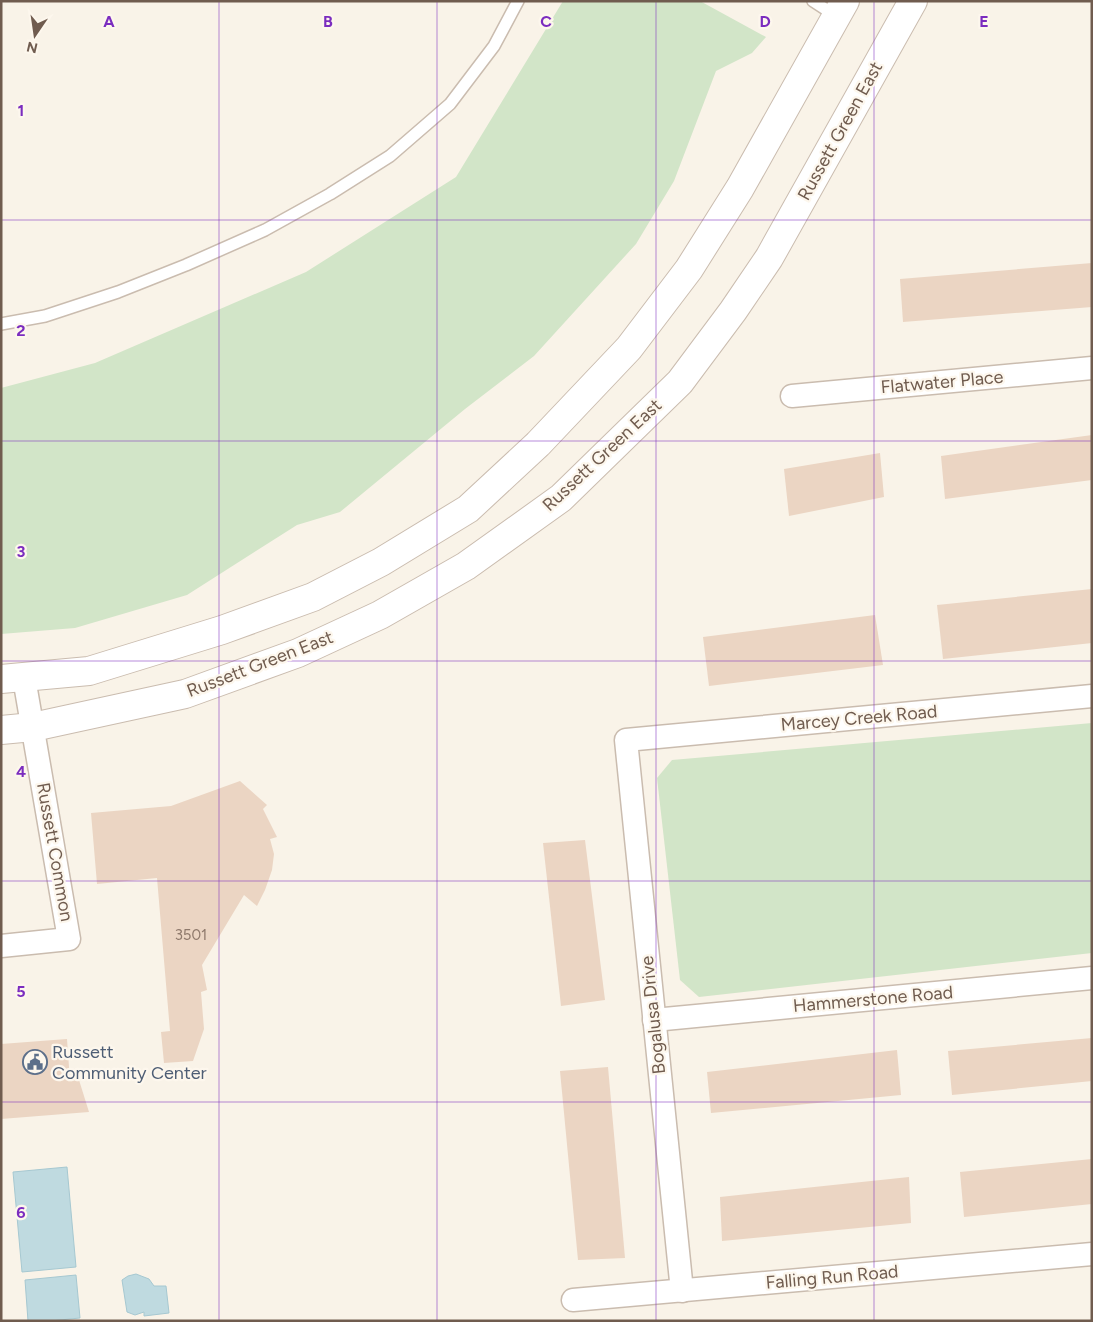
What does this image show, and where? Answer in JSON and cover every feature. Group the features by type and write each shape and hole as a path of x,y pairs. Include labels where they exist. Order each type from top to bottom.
{"street":[{"name":"Russett Green East","path":"1,730 32,727 185,694 298,654 380,615 466,566 561,498 680,382 733,311 769,258 913,1"},
{"path":"32,727 12,679 89,671 222,630 313,597 381,562 468,509 538,444 629,348 689,269 740,188 840,9"},
{"name":"Flatwater Place","path":"792,396 1092,368"},
{"name":"Marcey Creek Road","path":"626,740 1092,696"},
{"name":"Russett Common","path":"1,946 69,938 32,727"},
{"name":"Bogalusa Drive","path":"626,740 682,1291"},
{"name":"Hammerstone Road","path":"654,1020 1092,978"},
{"name":"Falling Run Road","path":"572,1300 1092,1254"}],"lane":[{"path":"1,324 45,316 186,265 265,230 330,194 390,156 450,104 494,46 518,1"},
{"path":"813,1 840,9"}],"green space":[{"path":"563,1 700,1 766,37 752,53 716,71 674,181 636,244 534,356 465,409 340,512 297,525 187,595 75,628 1,634 1,388 95,363 306,272 456,177"},
{"path":"1092,723 1092,953 699,997 680,980 657,778 672,760"}],"water":[{"path":"67,1167 76,1267 22,1272 13,1172"},
{"path":"136,1274 149,1279 154,1286 166,1286 169,1313 144,1316 144,1312 135,1315 127,1312 122,1280"},
{"path":"76,1275 80,1318 28,1321 25,1280"}],"building":[{"path":"1092,263 1092,307 903,322 900,279"},
{"path":"1092,435 1092,480 945,499 941,456"},
{"path":"880,453 884,497 789,516 784,469"},
{"path":"1092,589 1092,643 943,659 937,605"},
{"path":"875,615 883,665 709,686 703,637"},
{"path":"240,781 267,805 263,809 277,837 270,839 274,854 272,870 257,906 244,895 202,965 207,990 201,992 204,1029 193,1061 164,1063 161,1032 170,1031 157,878 97,884 91,813 171,806"},
{"path":"585,840 605,1000 561,1006 543,843"},
{"path":"1092,1038 1092,1081 952,1095 948,1051"},
{"name":"Russett Community Center","path":"67,1039 70,1081 79,1080 89,1112 1,1119 1,1044"},
{"path":"897,1050 901,1095 711,1113 707,1072"},
{"path":"608,1067 625,1258 578,1260 560,1071"},
{"path":"1092,1159 1092,1204 964,1217 960,1172"},
{"path":"909,1177 911,1223 722,1241 720,1197"}],"place":[{"name":"Russett Community Center","path":"35,1062"}]}
